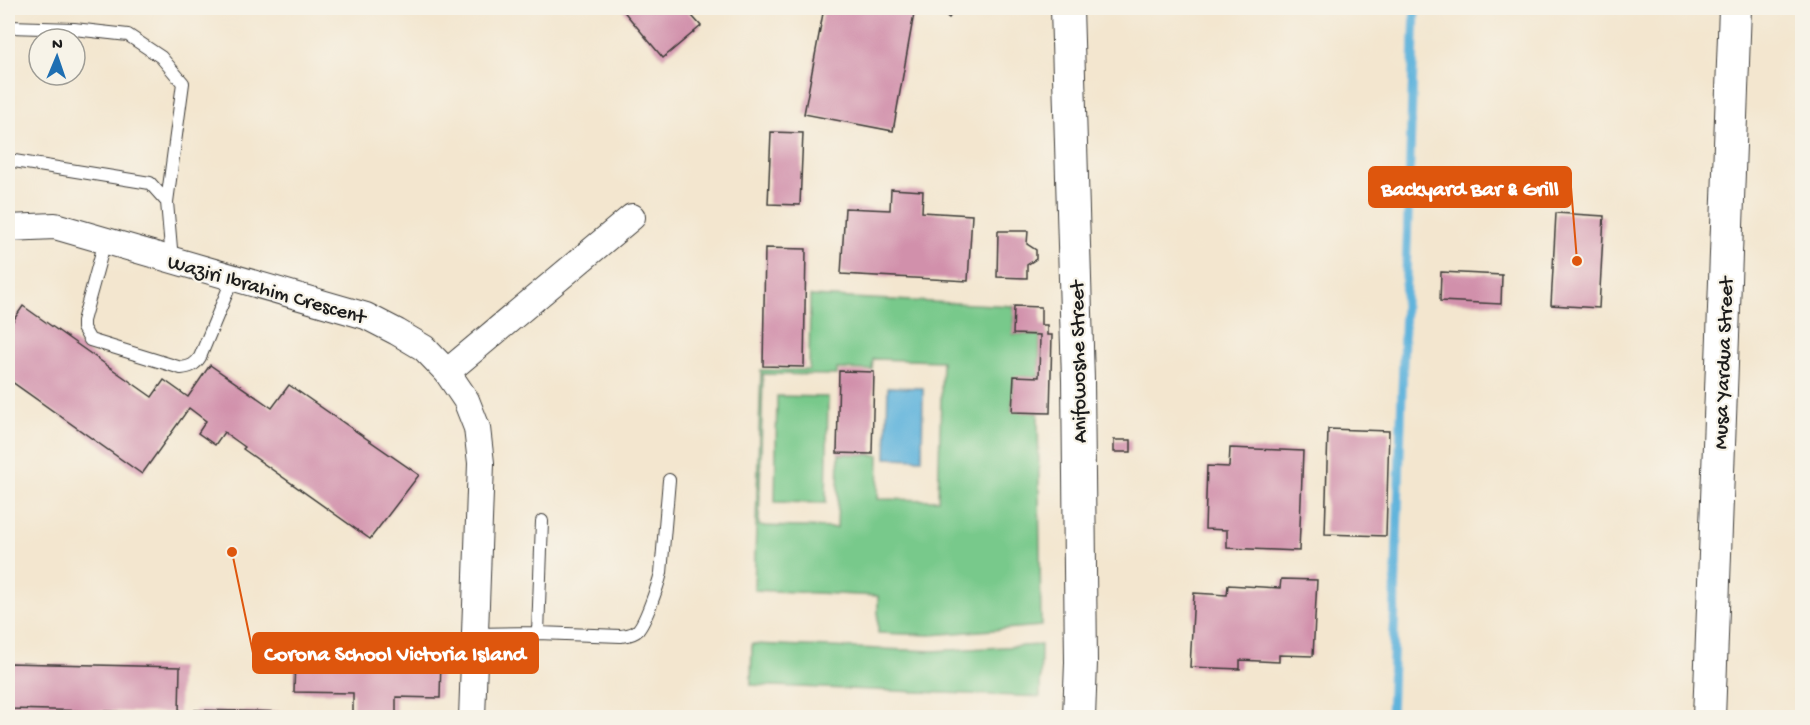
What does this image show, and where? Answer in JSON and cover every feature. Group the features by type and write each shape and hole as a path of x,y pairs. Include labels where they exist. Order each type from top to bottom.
{"street":[{"name":"Anifowoshe Street","path":"1067,8 1078,380 1081,651 1079,717"},
{"name":"Musa Yardua Street","path":"1709,717 1735,8"},
{"path":"447,372 632,217"},
{"name":"Waziri Ibrahim Crescent","path":"8,228 55,226 366,316 424,348 447,372 466,400 477,428 481,463 472,717"}],"lane":[{"path":"10,27 74,29 128,35 162,57 183,83 166,202 172,260"},
{"path":"8,160 150,183 166,202"},
{"path":"105,241 83,321 86,335 90,340 181,368 189,367 200,357 233,278"},
{"path":"475,634 632,635 639,629 658,586 669,480"},
{"path":"538,633 542,521"}],"green space":[{"path":"810,296 1014,306 1013,334 1040,335 1039,377 1014,377 1012,411 1038,413 1041,626 931,635 878,633 878,596 754,590 761,370 809,370","holes":["873,359 942,361 938,500 878,499 879,455 839,454 837,528 759,526 763,374 837,375 837,369 872,370"]},
{"path":"777,396 828,397 826,503 775,502"},
{"path":"752,644 933,651 1041,645 1040,697 751,685"}],"water":[{"path":"888,387 923,388 922,459 886,458"}],"building":[{"path":"621,8 685,8 701,26 663,58"},
{"path":"824,8 915,8 893,131 804,114"},
{"path":"935,8 956,8 949,18"},
{"path":"771,132 803,133 800,205 768,204"},
{"path":"891,189 923,191 922,212 972,215 968,281 841,274 845,208 890,210"},
{"path":"1556,213 1604,216 1599,308 1551,305"},
{"path":"998,231 1028,231 1027,244 1036,250 1036,259 1027,265 1027,278 997,277"},
{"path":"765,248 806,249 804,367 763,366"},
{"path":"1441,272 1502,275 1501,304 1440,301"},
{"path":"23,306 152,397 164,380 188,397 210,365 272,408 289,385 419,475 370,539 243,449 245,447 224,432 215,445 198,433 206,421 189,408 142,474 8,379 8,328"},
{"path":"1014,306 1041,307 1041,325 1047,325 1047,335 1052,335 1050,413 1012,412 1014,376 1039,377 1040,335 1013,334"},
{"path":"839,371 874,372 872,454 837,453"},
{"path":"1328,429 1389,431 1386,536 1325,534"},
{"path":"1114,440 1131,440 1131,452 1114,452"},
{"path":"1230,448 1303,451 1299,551 1227,548 1227,530 1205,529 1207,466 1229,467"},
{"path":"1281,579 1317,580 1313,656 1279,655 1279,662 1240,660 1240,669 1190,667 1194,593 1227,595 1228,585 1280,588"},
{"path":"295,657 441,659 440,698 396,697 396,718 353,718 353,693 294,692"},
{"path":"8,663 180,667 179,713 8,709"},
{"path":"195,710 292,712 292,718 195,718"}],"waterway":[{"path":"1391,718 1415,8"}],"place":[{"name":"Backyard Bar & Grill","path":"1577,261"},
{"name":"Corona School Victoria Island","path":"232,552"}]}
